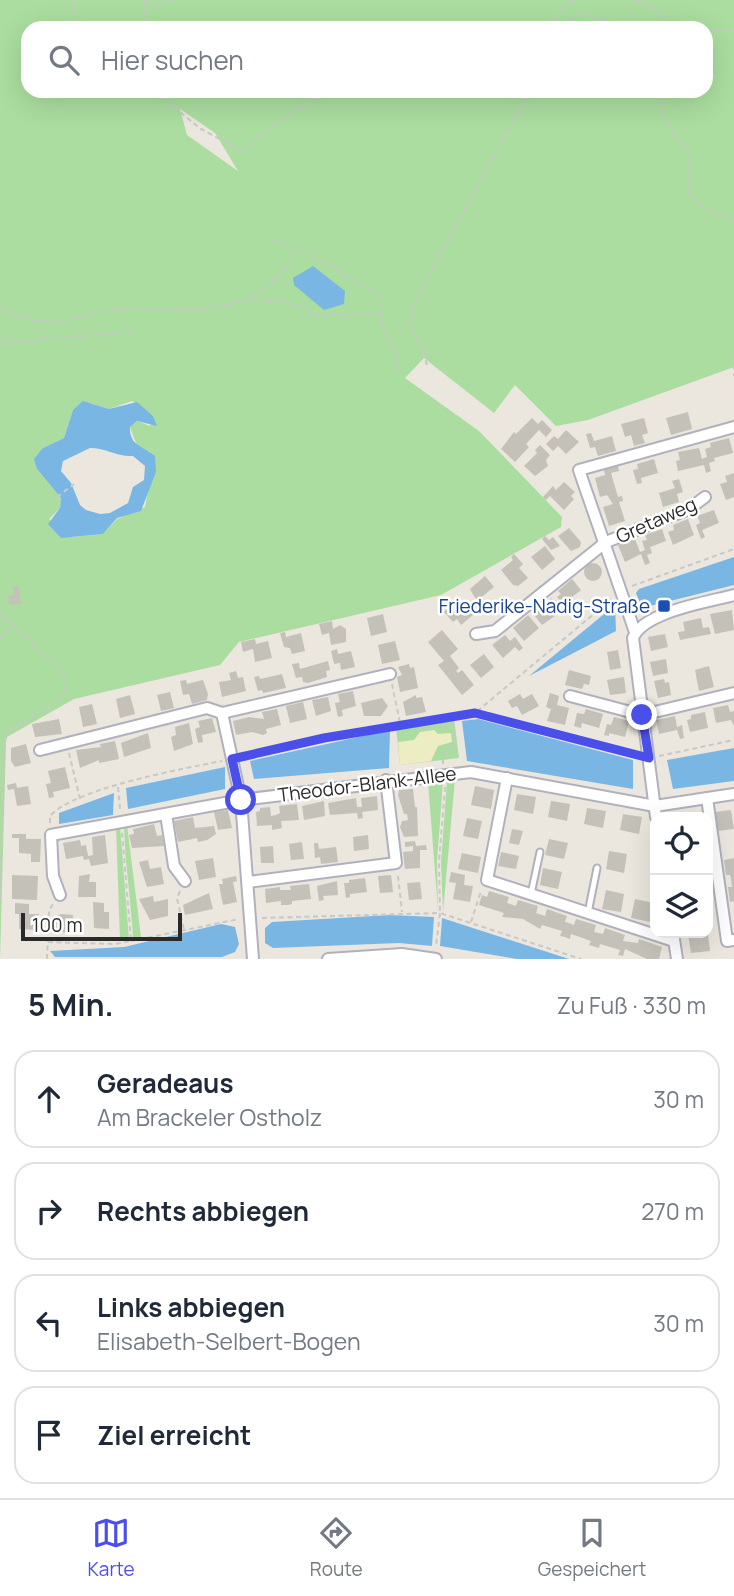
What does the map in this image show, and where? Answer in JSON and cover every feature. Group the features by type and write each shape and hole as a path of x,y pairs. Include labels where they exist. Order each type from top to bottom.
{"street":[{"path":"655,811 634,649 635,632 623,590 579,470 734,427"},
{"name":"Gretaweg","path":"476,634 495,631 606,542 689,509 705,496"},
{"path":"635,632 657,617 734,595"},
{"path":"40,750 207,708 222,713 390,674"},
{"path":"570,696 642,715 734,693"},
{"path":"222,713 241,800 253,959"},
{"name":"Theodor-Blank-Allee","path":"51,835 241,800 386,780 471,772 655,811 734,794"},
{"path":"507,778 487,880 650,930"},
{"path":"248,882 396,863 386,780"},
{"path":"707,798 727,941 734,940"},
{"path":"166,814 174,866 185,881"},
{"path":"51,835 53,876 60,895"},
{"path":"673,938 677,959"},
{"path":"328,959 402,954 436,959"}],"lane":[{"path":"531,894 540,852"},
{"path":"588,912 597,868"}],"path":[{"path":"75,0 75,21"},
{"path":"146,21 145,2 158,5 173,0"},
{"path":"554,21 566,3 575,0"},
{"path":"636,0 646,2 664,21"},
{"path":"573,21 579,15 591,14 604,21"},
{"path":"713,31 734,31"},
{"path":"163,98 201,129 244,152 267,129 316,98"},
{"path":"427,365 419,340 410,325 414,303 526,98"},
{"path":"661,98 661,110 666,126 691,155 689,193 698,204 734,221"},
{"path":"274,240 321,261 383,298 380,322 397,355 399,374"},
{"path":"248,300 291,264 292,250"},
{"path":"0,308 20,317 41,321 75,320 117,310 159,306 185,310 248,300 287,302 317,315 381,314"},
{"path":"0,343 132,332"},
{"path":"734,356 734,376"},
{"path":"57,497 74,484"},
{"path":"475,713 623,590 734,549"},
{"path":"0,614 63,672 66,691 60,701 4,737 0,899"},
{"path":"0,640 13,626"},
{"path":"390,674 400,724"},
{"path":"51,835 50,816 58,807 118,785 400,724 475,713 649,758 734,740"},
{"path":"436,959 440,912 443,758 455,744 452,717"},
{"path":"415,722 416,730 452,725"},
{"path":"66,743 80,800"},
{"path":"118,785 129,890 131,941"},
{"path":"396,863 402,913"},
{"path":"471,923 487,880"},
{"path":"184,930 177,898 185,881"},
{"path":"47,959 49,910 60,895"},
{"path":"48,942 115,944 250,918 440,912 581,959"}],"green space":[{"path":"0,0 734,0 734,367 588,420 556,426 515,385 494,413 424,358 405,378 479,431 562,517 561,527 441,595 239,642 220,665 74,699 7,737 0,959","holes":["180,109 215,133 238,171 187,135","132,401 153,416 150,426 137,421 130,427 137,446 150,452 156,472 149,485 145,507 117,519 103,534 72,537 49,519 60,508 61,498 37,469 43,448 64,438 73,410 90,403 109,409"]},
{"path":"454,718 459,758 400,765 396,727"},
{"path":"455,779 443,912 441,863 447,780"},
{"path":"443,781 437,862 438,910 428,782"},
{"path":"127,825 141,937 133,938 124,826"},
{"path":"120,826 129,939 120,940 116,827"}],"sand":[{"path":"434,730 438,734 451,733 452,742 438,746 431,761 400,765 398,742 414,740 420,732"}],"water":[{"path":"313,266 345,291 344,304 324,310 294,285 293,278"},
{"path":"83,401 109,409 137,402 153,416 157,426 137,421 130,427 130,433 134,442 155,456 156,472 141,511 117,518 103,534 61,538 48,524 60,508 61,498 37,469 34,459 43,448 64,438 73,410","holes":["90,448 133,456 145,466 144,480 133,487 128,503 110,513 100,514 80,505 71,483 61,471 63,461"]},
{"path":"734,557 734,585 642,608 636,593 639,589"},
{"path":"615,605 616,631 529,676"},
{"path":"478,719 633,760 633,789 467,761 462,721"},
{"path":"390,730 389,768 254,779 250,761"},
{"path":"734,748 734,781 673,789 667,760"},
{"path":"225,767 225,789 128,809 126,788"},
{"path":"114,793 113,815 59,824 59,813"},
{"path":"390,915 434,917 432,946 399,943 273,948 265,943 265,928 272,922"},
{"path":"442,918 569,959 517,959 440,946"},
{"path":"221,924 235,927 239,944 235,952 222,957 55,957 50,951 124,947"}],"building":[{"path":"688,412 692,429 671,435 666,418"},
{"path":"532,418 538,424 542,420 552,430 546,437 539,430 526,444 529,447 515,462 501,449 514,432 516,434"},
{"path":"644,418 648,433 642,435 645,443 634,446 631,435 625,437 621,424"},
{"path":"566,430 579,442 566,454 558,446 553,451 546,444 554,436 558,439"},
{"path":"591,433 594,441 612,436 616,451 598,456 595,447 590,448 586,434"},
{"path":"729,438 733,453 714,458 715,461 709,463 711,471 706,473 704,465 678,471 678,452 699,448 702,459 707,457 705,449 711,447 710,443"},
{"path":"540,445 550,455 546,460 548,466 535,476 524,466 537,453 535,450"},
{"path":"654,459 658,473 641,478 642,483 637,484 633,470 638,469 637,464"},
{"path":"618,466 619,471 611,473 618,497 622,496 623,501 619,502 625,521 609,526 603,507 613,504 607,495 600,497 595,478 605,475 604,470"},
{"path":"734,473 734,497 726,500 720,484 727,482 725,476"},
{"path":"679,479 683,492 677,494 679,502 663,507 659,493 675,488 672,481"},
{"path":"564,482 575,492 571,496 574,499 564,510 550,496 546,500 543,497 553,486 556,490"},
{"path":"714,510 719,523 702,530 705,537 701,539 696,525 700,523 697,516"},
{"path":"688,519 694,535 673,545 668,532 674,530 673,525"},
{"path":"569,528 581,542 580,547 571,551 558,536"},
{"path":"662,529 666,541 650,547 652,553 647,555 650,563 645,565 641,554 625,562 618,545 635,539 640,552 645,550 642,541 647,540 645,535"},
{"path":"545,536 549,540 553,537 560,546 551,550 542,539"},
{"path":"545,546 555,559 542,570 531,557"},
{"path":"514,554 523,564 519,568 528,578 518,586 513,585 501,570 513,560 511,557"},
{"path":"593,563 599,566 602,572 599,578 593,581 587,578 584,572 587,566"},
{"path":"485,576 494,587 479,599 475,598 470,589"},
{"path":"572,579 581,590 567,601 570,605 566,608 557,597 561,594 558,591"},
{"path":"13,587 19,587 21,604 9,605 8,596 13,595"},
{"path":"551,598 562,611 542,625 534,615"},
{"path":"463,604 473,615 461,625 457,619 453,622 444,612 448,608 452,613"},
{"path":"732,610 734,630 715,634 710,614"},
{"path":"383,614 387,632 371,636 367,618"},
{"path":"528,615 539,628 524,641 513,628"},
{"path":"701,618 703,628 709,627 711,634 680,640 678,632 685,631 683,622"},
{"path":"332,621 333,629 340,625 346,629 346,642 331,645 329,633 322,635 319,624"},
{"path":"442,630 458,649 450,656 459,668 456,671 458,673 462,670 474,685 462,695 438,665 444,661 428,642"},
{"path":"285,632 286,637 301,633 305,651 292,654 290,648 284,647 280,633"},
{"path":"665,634 668,647 651,651 648,637"},
{"path":"505,635 510,641 515,637 523,648 519,651 515,647 503,658 492,645"},
{"path":"255,639 256,644 268,641 272,658 255,662 253,649 243,652 241,642"},
{"path":"395,641 400,660 382,664 378,645"},
{"path":"337,649 338,654 351,651 355,667 341,670 340,663 334,664 331,651"},
{"path":"618,650 621,668 610,670 607,652"},
{"path":"484,654 494,667 481,678 470,665"},
{"path":"666,659 668,673 653,676 650,662"},
{"path":"328,661 330,670 326,671 327,677 308,683 303,682 302,677 296,678 292,664 299,663 300,669"},
{"path":"409,664 410,668 414,667 418,688 400,692 397,677 402,675 398,667"},
{"path":"709,666 714,687 699,691 695,670"},
{"path":"569,670 591,676 589,685 584,684 582,689 565,685"},
{"path":"236,671 238,678 243,677 246,691 222,697 219,682 231,680 229,673"},
{"path":"282,674 286,688 263,693 262,690 258,691 254,677 259,676 260,679"},
{"path":"624,677 626,693 610,695 607,680"},
{"path":"664,679 665,683 669,682 671,695 658,698 654,681"},
{"path":"186,680 187,684 203,680 208,694 207,700 192,704 189,694 183,695 180,681"},
{"path":"353,691 356,706 342,710 343,716 338,717 335,703 340,702 338,694"},
{"path":"170,692 174,708 161,711 157,695"},
{"path":"550,693 559,696 557,705 569,708 565,725 547,721 551,709 546,707"},
{"path":"520,694 523,699 532,694 539,706 522,715 517,706 512,708 508,701"},
{"path":"130,695 135,714 120,718 116,699"},
{"path":"416,695 416,698 422,697 426,712 406,716 403,702"},
{"path":"328,697 331,711 316,716 312,700"},
{"path":"382,698 388,706 381,716 364,716 361,703"},
{"path":"303,702 307,719 290,723 286,706"},
{"path":"92,704 97,724 83,727 79,707"},
{"path":"728,705 730,712 734,711 734,726 731,720 716,723 713,708"},
{"path":"277,709 281,725 266,729 267,733 263,735 252,732 236,735 233,721 249,717 264,719 262,712"},
{"path":"586,709 603,714 599,728 582,723 581,728 574,726 577,713 584,714"},
{"path":"705,712 708,728 690,732 687,720 691,719 691,715"},
{"path":"675,716 677,727 682,725 684,738 680,739 677,730 659,734 656,720"},
{"path":"614,717 629,721 625,737 609,733 609,736 604,735 607,724 611,725"},
{"path":"212,718 216,732 202,735 203,742 198,743 195,729 200,727 198,721"},
{"path":"59,719 62,734 35,737 32,724"},
{"path":"189,723 193,744 174,751 171,737 176,735 175,727"},
{"path":"148,733 151,748 124,757 121,743"},
{"path":"115,741 119,759 99,763 99,760 80,768 76,750 101,747 100,744"},
{"path":"26,744 31,763 15,767 11,761 11,748"},
{"path":"65,767 70,788 53,792 54,797 49,798 46,784 51,783 48,771"},
{"path":"16,783 17,788 28,786 31,804 17,806 14,789 8,790 7,785"},
{"path":"475,786 494,790 491,809 471,805"},
{"path":"413,789 418,836 404,837 400,827 402,821 408,820 398,795 399,790"},
{"path":"517,794 536,797 533,814 514,810"},
{"path":"377,796 378,810 362,812 363,818 358,819 357,813 330,815 328,803 356,798 357,807 362,807 361,798"},
{"path":"324,801 325,816 304,820 302,806"},
{"path":"551,801 570,804 567,821 548,817"},
{"path":"297,804 299,820 281,821 282,828 272,830 272,825 257,826 256,812 260,811 260,808 270,807 271,816 280,813 279,806"},
{"path":"587,808 606,811 603,828 584,824"},
{"path":"228,810 232,828 218,830 214,812"},
{"path":"731,810 734,829 717,831 715,812"},
{"path":"623,814 642,817 639,834 620,830"},
{"path":"193,817 195,828 214,826 216,834 198,842 197,838 178,842 174,821"},
{"path":"467,818 482,821 478,839 463,836"},
{"path":"154,824 157,836 162,835 164,846 132,848 129,835 134,834 133,829"},
{"path":"512,829 523,831 519,845 509,843"},
{"path":"12,834 26,834 26,839 41,839 40,862 31,862 31,854 19,853 19,838 12,838"},
{"path":"105,835 108,863 91,866 89,859 84,860 83,856 66,859 63,843 80,840 81,846 86,845 88,856 93,855 92,837"},
{"path":"368,835 369,849 354,851 353,837"},
{"path":"549,839 568,843 564,859 545,855"},
{"path":"415,841 416,846 426,845 427,850 420,850 420,868 405,869 403,852 413,851 413,846 405,847 405,842"},
{"path":"302,842 304,859 291,860 289,844"},
{"path":"314,843 318,843 319,849 336,847 338,862 321,864 320,857 315,858"},
{"path":"273,846 274,863 261,863 260,847"},
{"path":"609,851 627,854 624,873 606,869"},
{"path":"501,852 519,856 516,869 498,866"},
{"path":"462,853 481,857 478,873 458,869"},
{"path":"213,858 216,877 199,880 195,861"},
{"path":"734,858 734,901 730,902 728,887 732,887 731,879 730,875 726,875 724,860"},
{"path":"148,860 150,869 161,867 164,884 147,887 139,862"},
{"path":"543,868 562,872 558,889 540,885"},
{"path":"451,872 465,875 464,885 473,886 470,902 453,899 456,883 449,882"},
{"path":"90,874 89,882 96,882 96,897 78,897 79,876"},
{"path":"12,875 38,876 37,900 12,899"},
{"path":"391,875 393,892 380,893 378,876"},
{"path":"236,876 237,881 233,882 237,902 223,905 219,884 223,884 222,879"},
{"path":"365,878 367,892 350,894 350,897 346,898 344,883"},
{"path":"337,881 338,895 323,896 324,900 319,901 317,886"},
{"path":"420,882 422,899 409,900 407,883"},
{"path":"309,884 311,899 292,901 292,904 288,905 281,905 281,901 266,903 265,889 280,887 280,890 291,890 290,886"},
{"path":"606,890 624,894 621,912 602,909"},
{"path":"489,891 509,897 507,903 516,906 518,900 538,906 536,913 545,916 547,909 567,916 565,922 574,925 576,919 596,925 594,932 603,934 605,928 625,935 623,941 638,943 639,939 662,947 659,959 647,959 625,949 623,956 618,955 620,950 600,944 599,948 589,945 591,941 571,934 570,939 560,936 562,931 542,925 540,929 523,919 502,917 504,913 479,905 482,895 487,897"},
{"path":"209,893 213,909 185,915 183,905"},
{"path":"153,896 154,902 168,899 168,916 150,920 139,899"},
{"path":"635,899 650,902 650,922 631,918"},
{"path":"93,902 104,903 104,912 109,912 109,929 94,928"},
{"path":"15,903 29,904 29,914 39,914 38,930 19,929 19,914 15,914"},
{"path":"73,915 72,934 52,930 52,917"},
{"path":"689,938 709,938 710,951 691,953"}],"place":[{"name":"Friederike-Nadig-Straße","path":"664,606"}],"route":[{"path":"241,800 232,759 324,738 475,713 649,758 642,715"}]}
